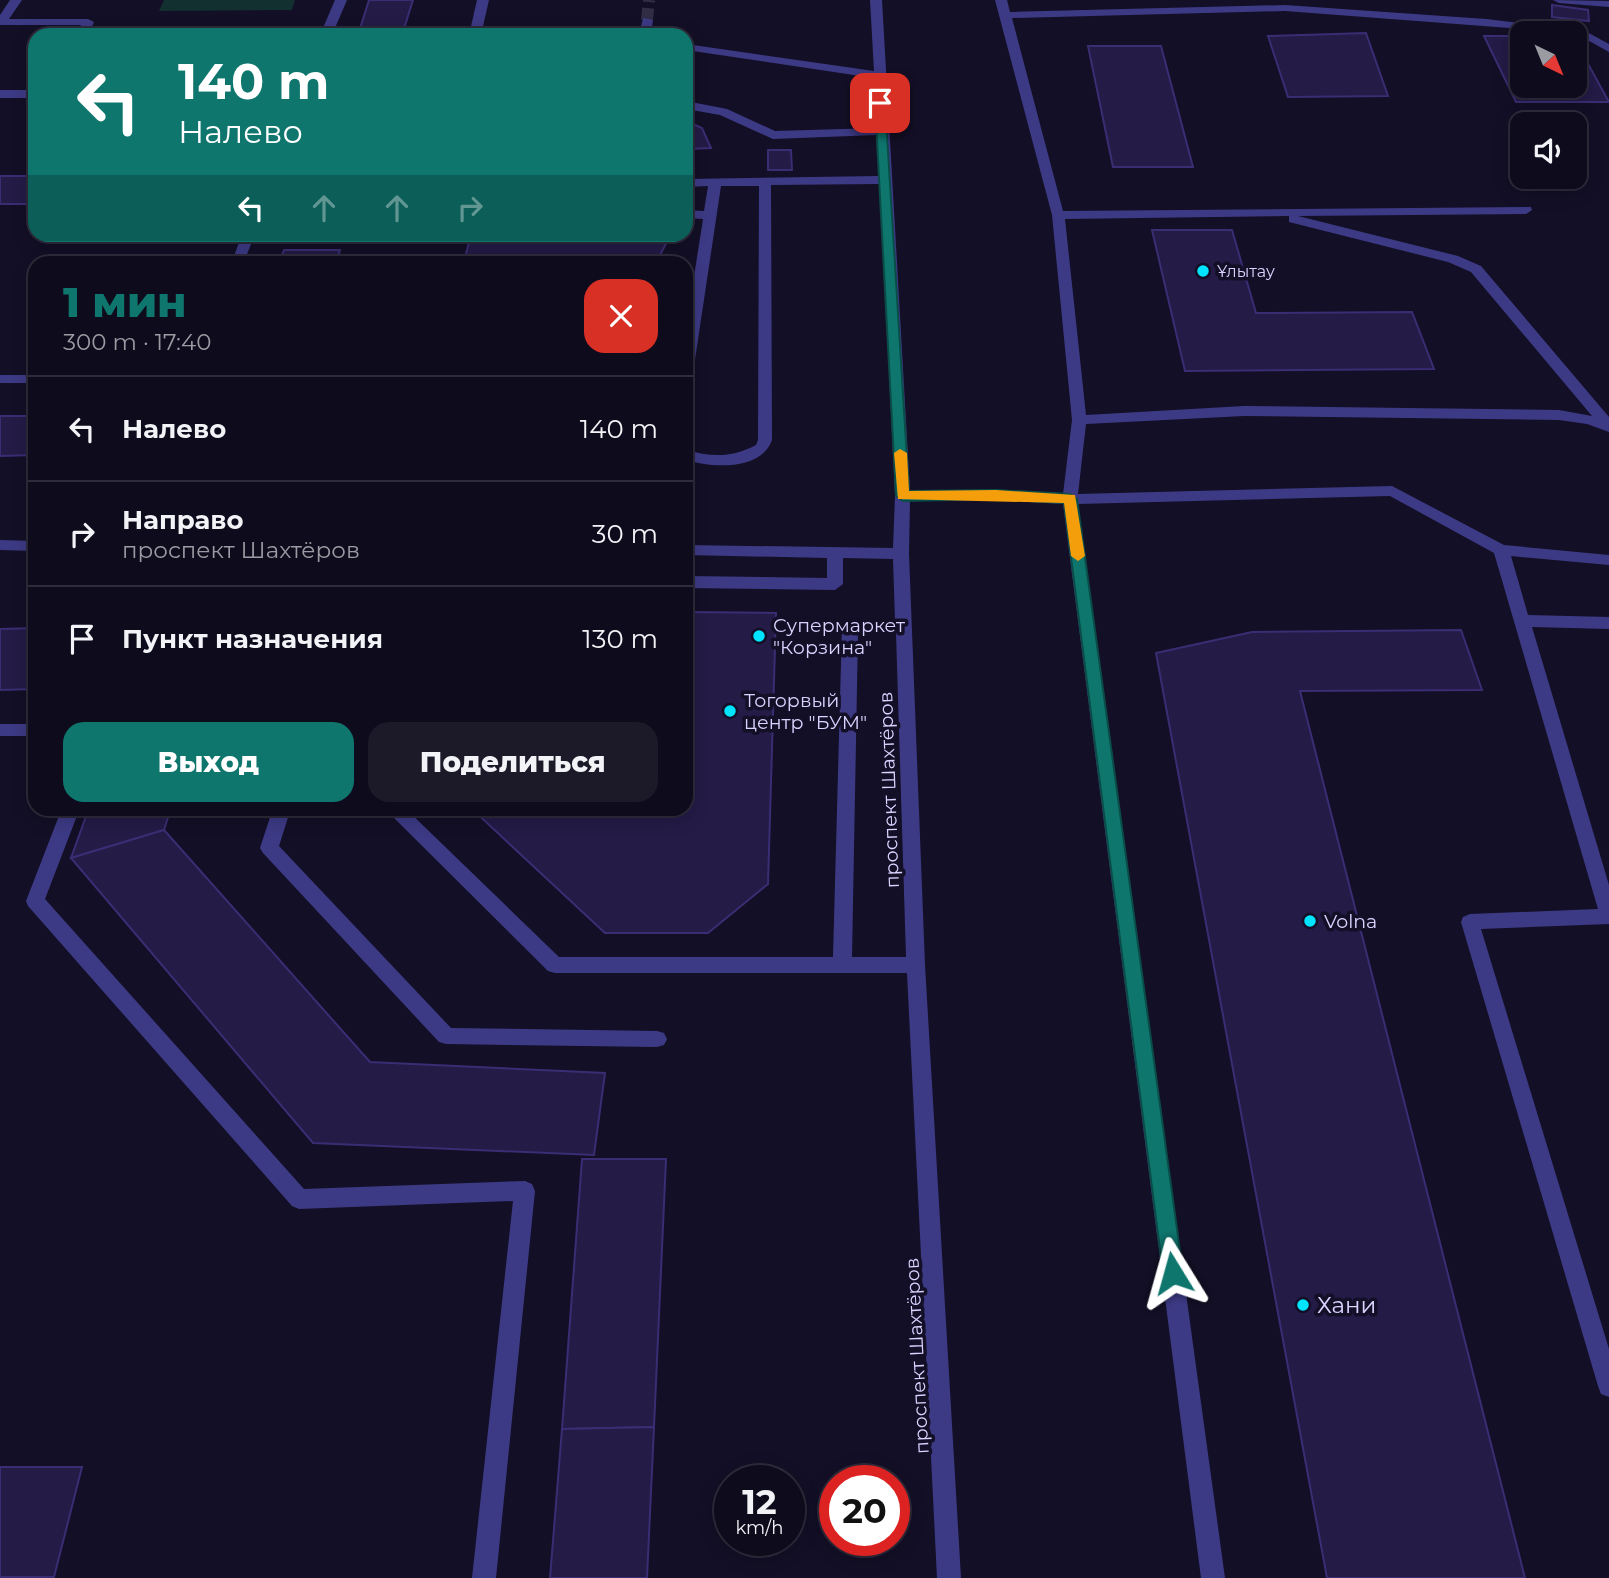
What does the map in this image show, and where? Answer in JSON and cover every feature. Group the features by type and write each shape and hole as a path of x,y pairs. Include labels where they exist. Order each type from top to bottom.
{"street":[{"path":"1,22 16,0"},
{"path":"329,28 341,0"},
{"path":"477,28 483,0"},
{"name":"проспект Шахтёров","path":"876,0 903,496 901,554 916,965 948,1578"},
{"path":"1001,0 1058,215 1079,420 1070,499 1213,1578"},
{"path":"1559,0 1609,4"},
{"path":"1006,15 1285,8 1486,22 1585,34 1609,49"},
{"path":"645,28 646,20"},
{"path":"1,22 88,22 85,28"},
{"path":"693,48 878,75"},
{"path":"0,94 28,94"},
{"path":"693,106 723,112 774,135 882,131"},
{"path":"693,183 885,180"},
{"path":"693,458 702,461 732,461 762,448 765,440 765,183"},
{"path":"693,327 715,184"},
{"path":"1058,215 1525,210"},
{"path":"1079,420 1244,411 1559,415 1590,419 1609,427 1476,269 1453,259 1270,213"},
{"path":"693,214 710,215"},
{"path":"0,379 28,379"},
{"path":"903,496 996,495 1070,499 1392,491 1501,550 1609,560"},
{"path":"0,545 28,546"},
{"path":"693,550 901,554"},
{"path":"1501,550 1609,916 1470,922 1609,1387"},
{"path":"693,582 835,584 835,552"},
{"path":"1522,621 1609,622"},
{"path":"842,965 850,626 904,627"},
{"path":"0,730 28,730"},
{"path":"68,816 35,901 299,1199 525,1191 484,1578"},
{"path":"279,816 269,849 446,1036 657,1039"},
{"path":"401,816 555,965 916,965"}],"green space":[{"path":"164,0 295,0 292,10 159,11"}],"building":[{"path":"369,0 413,0 404,28 360,28"},
{"path":"1552,5 1588,10 1589,21 1552,17"},
{"path":"1366,33 1388,96 1288,97 1268,36"},
{"path":"1484,36 1510,36 1510,90"},
{"path":"1088,46 1161,46 1193,167 1113,167"},
{"path":"1587,62 1609,102 1516,102 1514,98 1587,98"},
{"path":"693,124 702,128 711,148 693,149"},
{"path":"768,150 791,150 792,170 768,170"},
{"path":"0,176 28,176 28,204 0,204"},
{"name":"Ұлытау","path":"1152,230 1232,230 1256,313 1412,312 1434,369 1185,371"},
{"path":"469,242 667,242 660,256 466,256"},
{"path":"284,250 340,250 338,256 282,256"},
{"path":"0,416 28,416 28,455 0,456"},
{"name":"Тогорвый центр \"БУМ\"","path":"693,612 776,613 768,884 708,933 605,933 480,816 693,816"},
{"path":"28,628 28,689 0,690 0,629"},
{"path":"1461,630 1482,690 1300,691 1525,1578 1327,1578 1156,653 1252,632"},
{"path":"86,816 168,816 164,830 71,858"},
{"path":"164,830 370,1062 605,1073 594,1155 313,1143 71,858"},
{"path":"582,1159 666,1159 654,1427 562,1429"},
{"path":"654,1427 647,1578 550,1578 562,1429"},
{"path":"0,1467 82,1467 54,1577 0,1577"}],"tunnel":[{"path":"647,20 649,0"}],"slow traffic":[{"path":"900,453 903,496 996,495 1070,499 1078,556"}],"place":[{"name":"Ұлытау","path":"1203,271"},
{"name":"Супермаркет \"Корзина\"","path":"759,636"},
{"name":"Тогорвый центр \"БУМ\"","path":"730,711"},
{"name":"Volna","path":"1310,921"},
{"name":"Хани","path":"1303,1305"}],"route":[{"path":"880,103 903,496 996,495 1070,499 1173,1273"}]}
